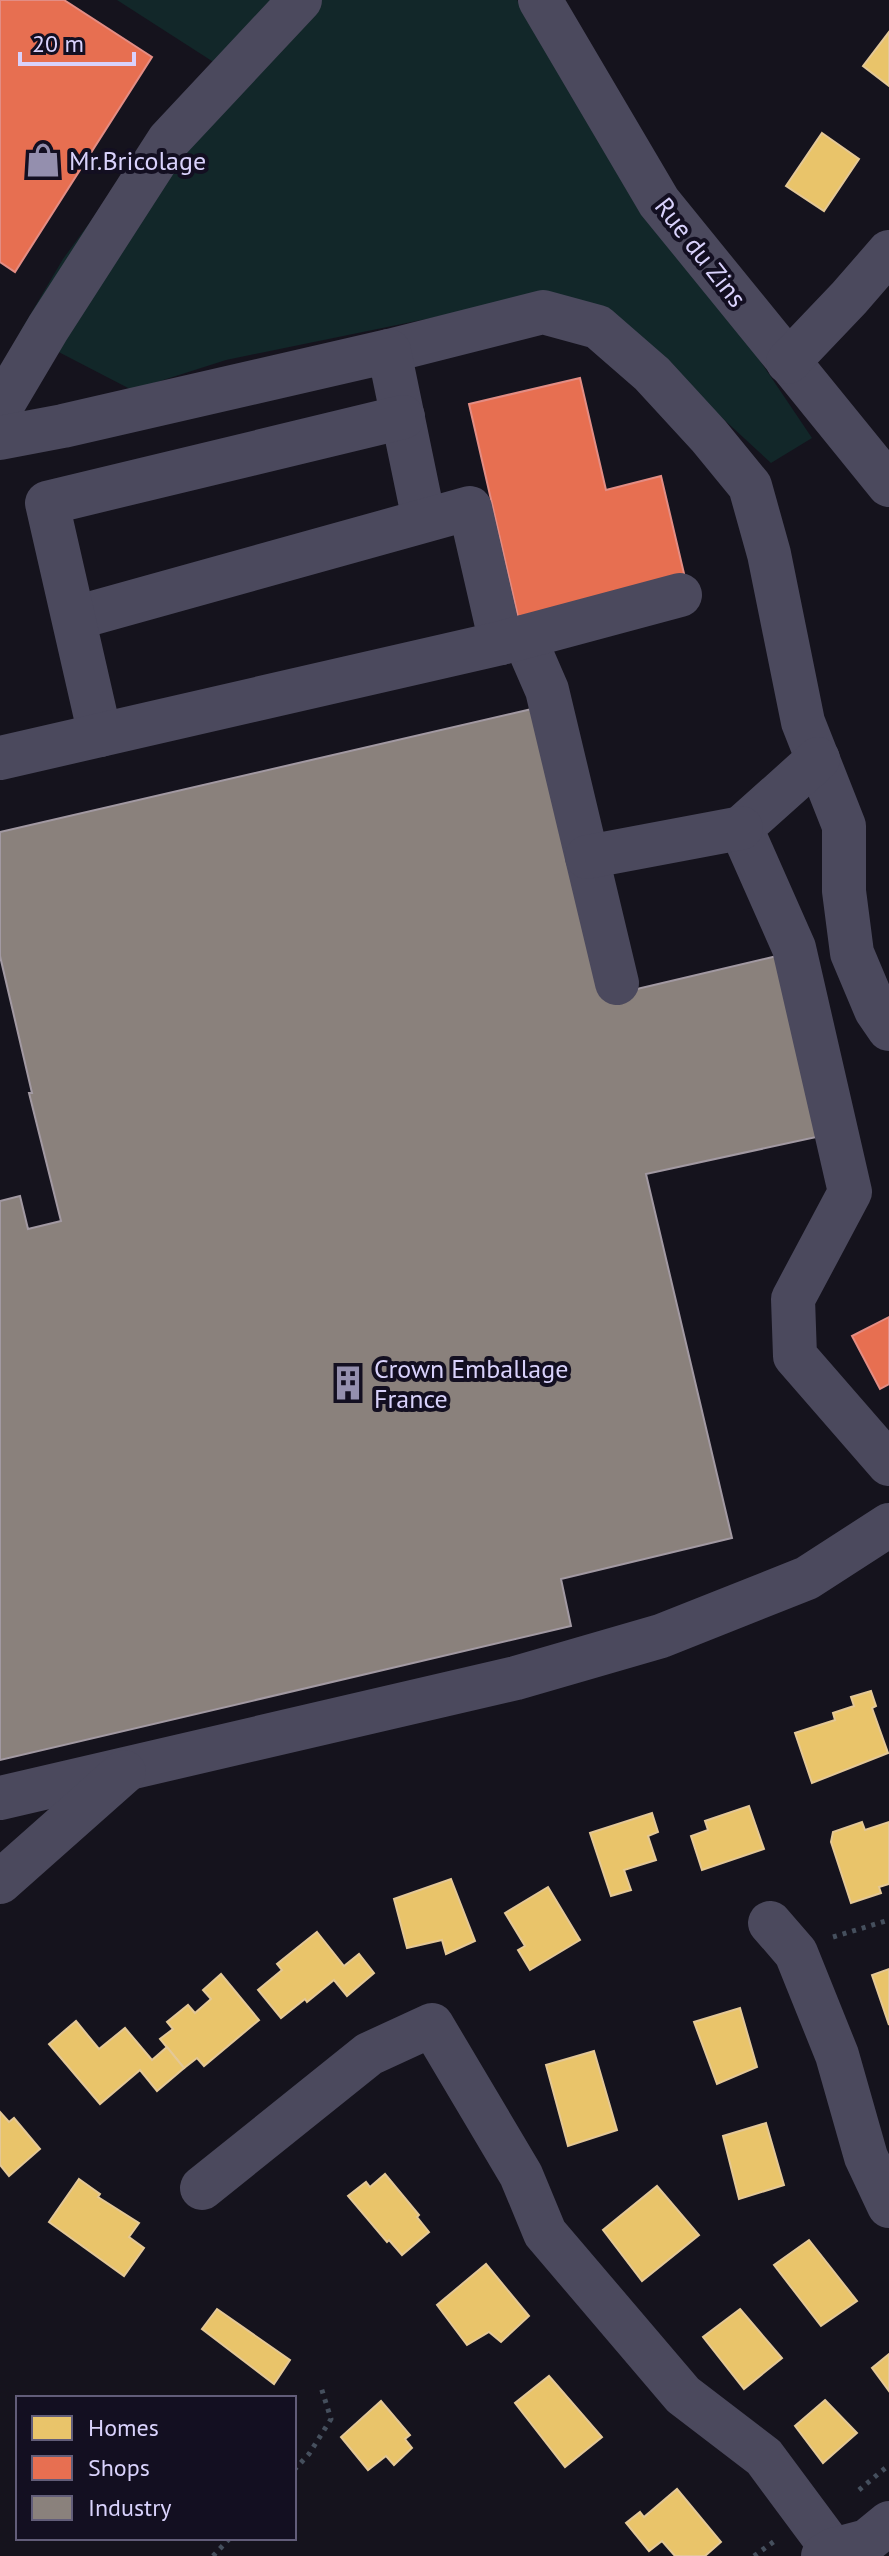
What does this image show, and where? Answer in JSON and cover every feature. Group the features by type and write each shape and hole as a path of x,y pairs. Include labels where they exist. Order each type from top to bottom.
{"street":[{"path":"0,409 48,328 169,140 300,0"},
{"name":"Rue du Zins","path":"540,0 659,202 889,485"},
{"path":"788,362 889,252"},
{"path":"0,438 389,351 543,312 598,327 652,374 750,486 769,554 803,722 844,826 844,891 852,953 876,1010 889,1029"},
{"path":"389,351 424,520"},
{"path":"100,735 47,503 403,417"},
{"path":"75,618 470,508 513,640 547,690 617,983"},
{"path":"0,758 513,640 680,595"},
{"path":"587,857 741,828 818,759"},
{"path":"741,828 794,948 850,1192 793,1299 795,1356 889,1464"},
{"path":"0,1798 516,1678 661,1636 807,1578 889,1525"},
{"path":"0,1882 129,1768"},
{"path":"770,1923 796,1953 837,2055 866,2157 889,2206"},
{"path":"202,2188 369,2054 432,2025 521,2175 545,2233 683,2395 764,2457 828,2553 867,2541 889,2523"}],"path":[{"path":"296,2468 309,2454 331,2419 320,2384"},
{"path":"213,2556 228,2540"}],"green space":[{"path":"117,0 517,0 812,438 771,463 604,309 480,308 226,360 132,390 20,332 63,259 158,129 215,63"}],"building: Homes":[{"path":"889,32 889,86 863,66"},
{"path":"822,133 859,159 824,211 786,186"},
{"path":"871,1691 876,1706 872,1708 888,1753 812,1783 795,1733 835,1720 833,1713 854,1706 851,1697"},
{"path":"749,1806 764,1849 702,1870 691,1836 708,1830 705,1821"},
{"path":"652,1813 658,1832 648,1836 656,1860 624,1870 631,1890 611,1896 590,1833"},
{"path":"862,1822 865,1830 889,1822 889,1884 879,1887 881,1893 851,1903 831,1842 833,1832"},
{"path":"451,1879 475,1941 446,1954 442,1940 407,1948 394,1899"},
{"path":"548,1887 580,1940 530,1970 518,1950 525,1946 505,1913"},
{"path":"317,1932 344,1966 359,1954 374,1973 347,1996 334,1980 281,2018 258,1990 282,1970 277,1964"},
{"path":"889,1969 889,2025 872,1975"},
{"path":"221,1974 259,2020 204,2066 197,2058 184,2068 160,2039 173,2029 167,2022 188,2005 195,2013 211,1999 203,1990"},
{"path":"740,2008 757,2067 717,2084 694,2022"},
{"path":"76,2021 99,2049 125,2028 152,2060 167,2047 184,2068 157,2091 140,2070 100,2104 49,2044"},
{"path":"594,2051 617,2130 568,2146 546,2065"},
{"path":"0,2112 9,2122 14,2118 40,2149 9,2176 0,2165"},
{"path":"766,2123 784,2185 739,2199 723,2136"},
{"path":"385,2174 429,2232 402,2255 348,2196 366,2182 370,2187"},
{"path":"79,2179 100,2194 98,2197 139,2223 129,2237 144,2248 124,2276 49,2222"},
{"path":"657,2186 699,2235 642,2281 603,2230"},
{"path":"809,2240 857,2301 821,2326 774,2265"},
{"path":"486,2264 529,2316 501,2342 489,2332 467,2345 437,2305"},
{"path":"217,2309 290,2360 274,2384 202,2329"},
{"path":"740,2309 782,2358 744,2389 703,2337"},
{"path":"889,2354 889,2391 872,2368"},
{"path":"549,2376 602,2437 565,2467 515,2403"},
{"path":"825,2400 857,2433 823,2463 795,2426"},
{"path":"381,2401 410,2435 405,2439 412,2448 394,2465 386,2456 368,2470 341,2437"},
{"path":"677,2489 721,2542 705,2556 675,2556 662,2541 649,2551 626,2523 640,2512 644,2517"}],"building: Shops":[{"name":"Mr.Bricolage","path":"0,0 64,0 152,57 15,272 0,262"},
{"path":"580,378 606,490 661,476 686,582 519,621 469,404"},
{"path":"889,1317 889,1384 880,1389 852,1336"}],"building: Industry":[{"name":"Crown Emballage France","path":"536,708 603,997 777,956 821,1136 646,1174 732,1538 561,1579 571,1626 0,1760 0,1201 20,1196 28,1229 61,1221 29,1093 32,1093 0,956 0,832"}],"place":[{"name":"Mr.Bricolage","path":"43,160"},
{"name":"Crown Emballage France","path":"348,1383"}]}
